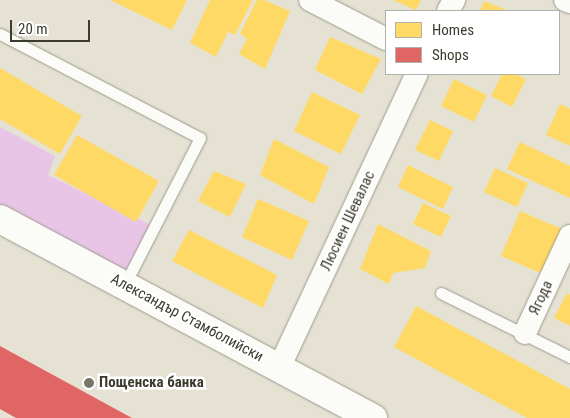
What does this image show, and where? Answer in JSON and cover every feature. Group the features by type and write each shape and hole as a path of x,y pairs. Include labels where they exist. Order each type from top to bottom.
{"street":[{"path":"310,0 385,38"},
{"path":"565,0 570,2"},
{"name":"Люсиен Шевалас","path":"279,368 417,75"},
{"name":"Александър Стамболийски","path":"0,220 125,284 373,418"},
{"name":"Ягода","path":"525,333 570,236"}],"lane":[{"path":"0,34 200,138 125,284"},
{"path":"441,293 570,357"}],"shaded area":[{"path":"0,127 55,156 48,175 151,225 126,276 0,209"}],"building: Homes":[{"path":"110,0 187,0 172,30"},
{"path":"210,0 253,0 235,35 228,32 216,57 190,43"},
{"path":"257,0 264,0 290,11 265,69 239,54 247,39 240,33"},
{"path":"393,0 421,0 416,10"},
{"path":"484,1 506,10 480,10"},
{"path":"330,37 381,59 362,94 315,70"},
{"path":"0,68 82,116 60,154 0,119"},
{"path":"502,75 517,75 526,79 512,107 491,96"},
{"path":"454,79 487,95 474,122 441,106"},
{"path":"312,92 360,115 341,154 294,131"},
{"path":"560,104 570,109 570,146 546,135"},
{"path":"430,120 453,131 439,161 415,150"},
{"path":"77,135 159,181 136,222 54,175"},
{"path":"274,139 329,167 314,204 260,175"},
{"path":"520,142 570,166 570,198 507,169"},
{"path":"408,165 453,187 443,209 398,187"},
{"path":"495,168 528,183 517,207 484,192"},
{"path":"214,171 246,184 230,217 198,201"},
{"path":"258,199 309,221 292,260 242,237"},
{"path":"423,203 451,216 441,237 413,224"},
{"path":"520,211 564,230 545,275 501,256"},
{"path":"378,224 431,251 425,268 393,273 389,284 360,269"},
{"path":"189,230 277,275 263,308 172,261"},
{"path":"567,293 570,295 570,326 554,318"},
{"path":"416,306 570,389 570,418 527,418 394,347"}],"building: Shops":[{"path":"0,346 132,418 16,418 0,409"}],"place":[{"name":"Пощенска банка","path":"89,383"}]}
